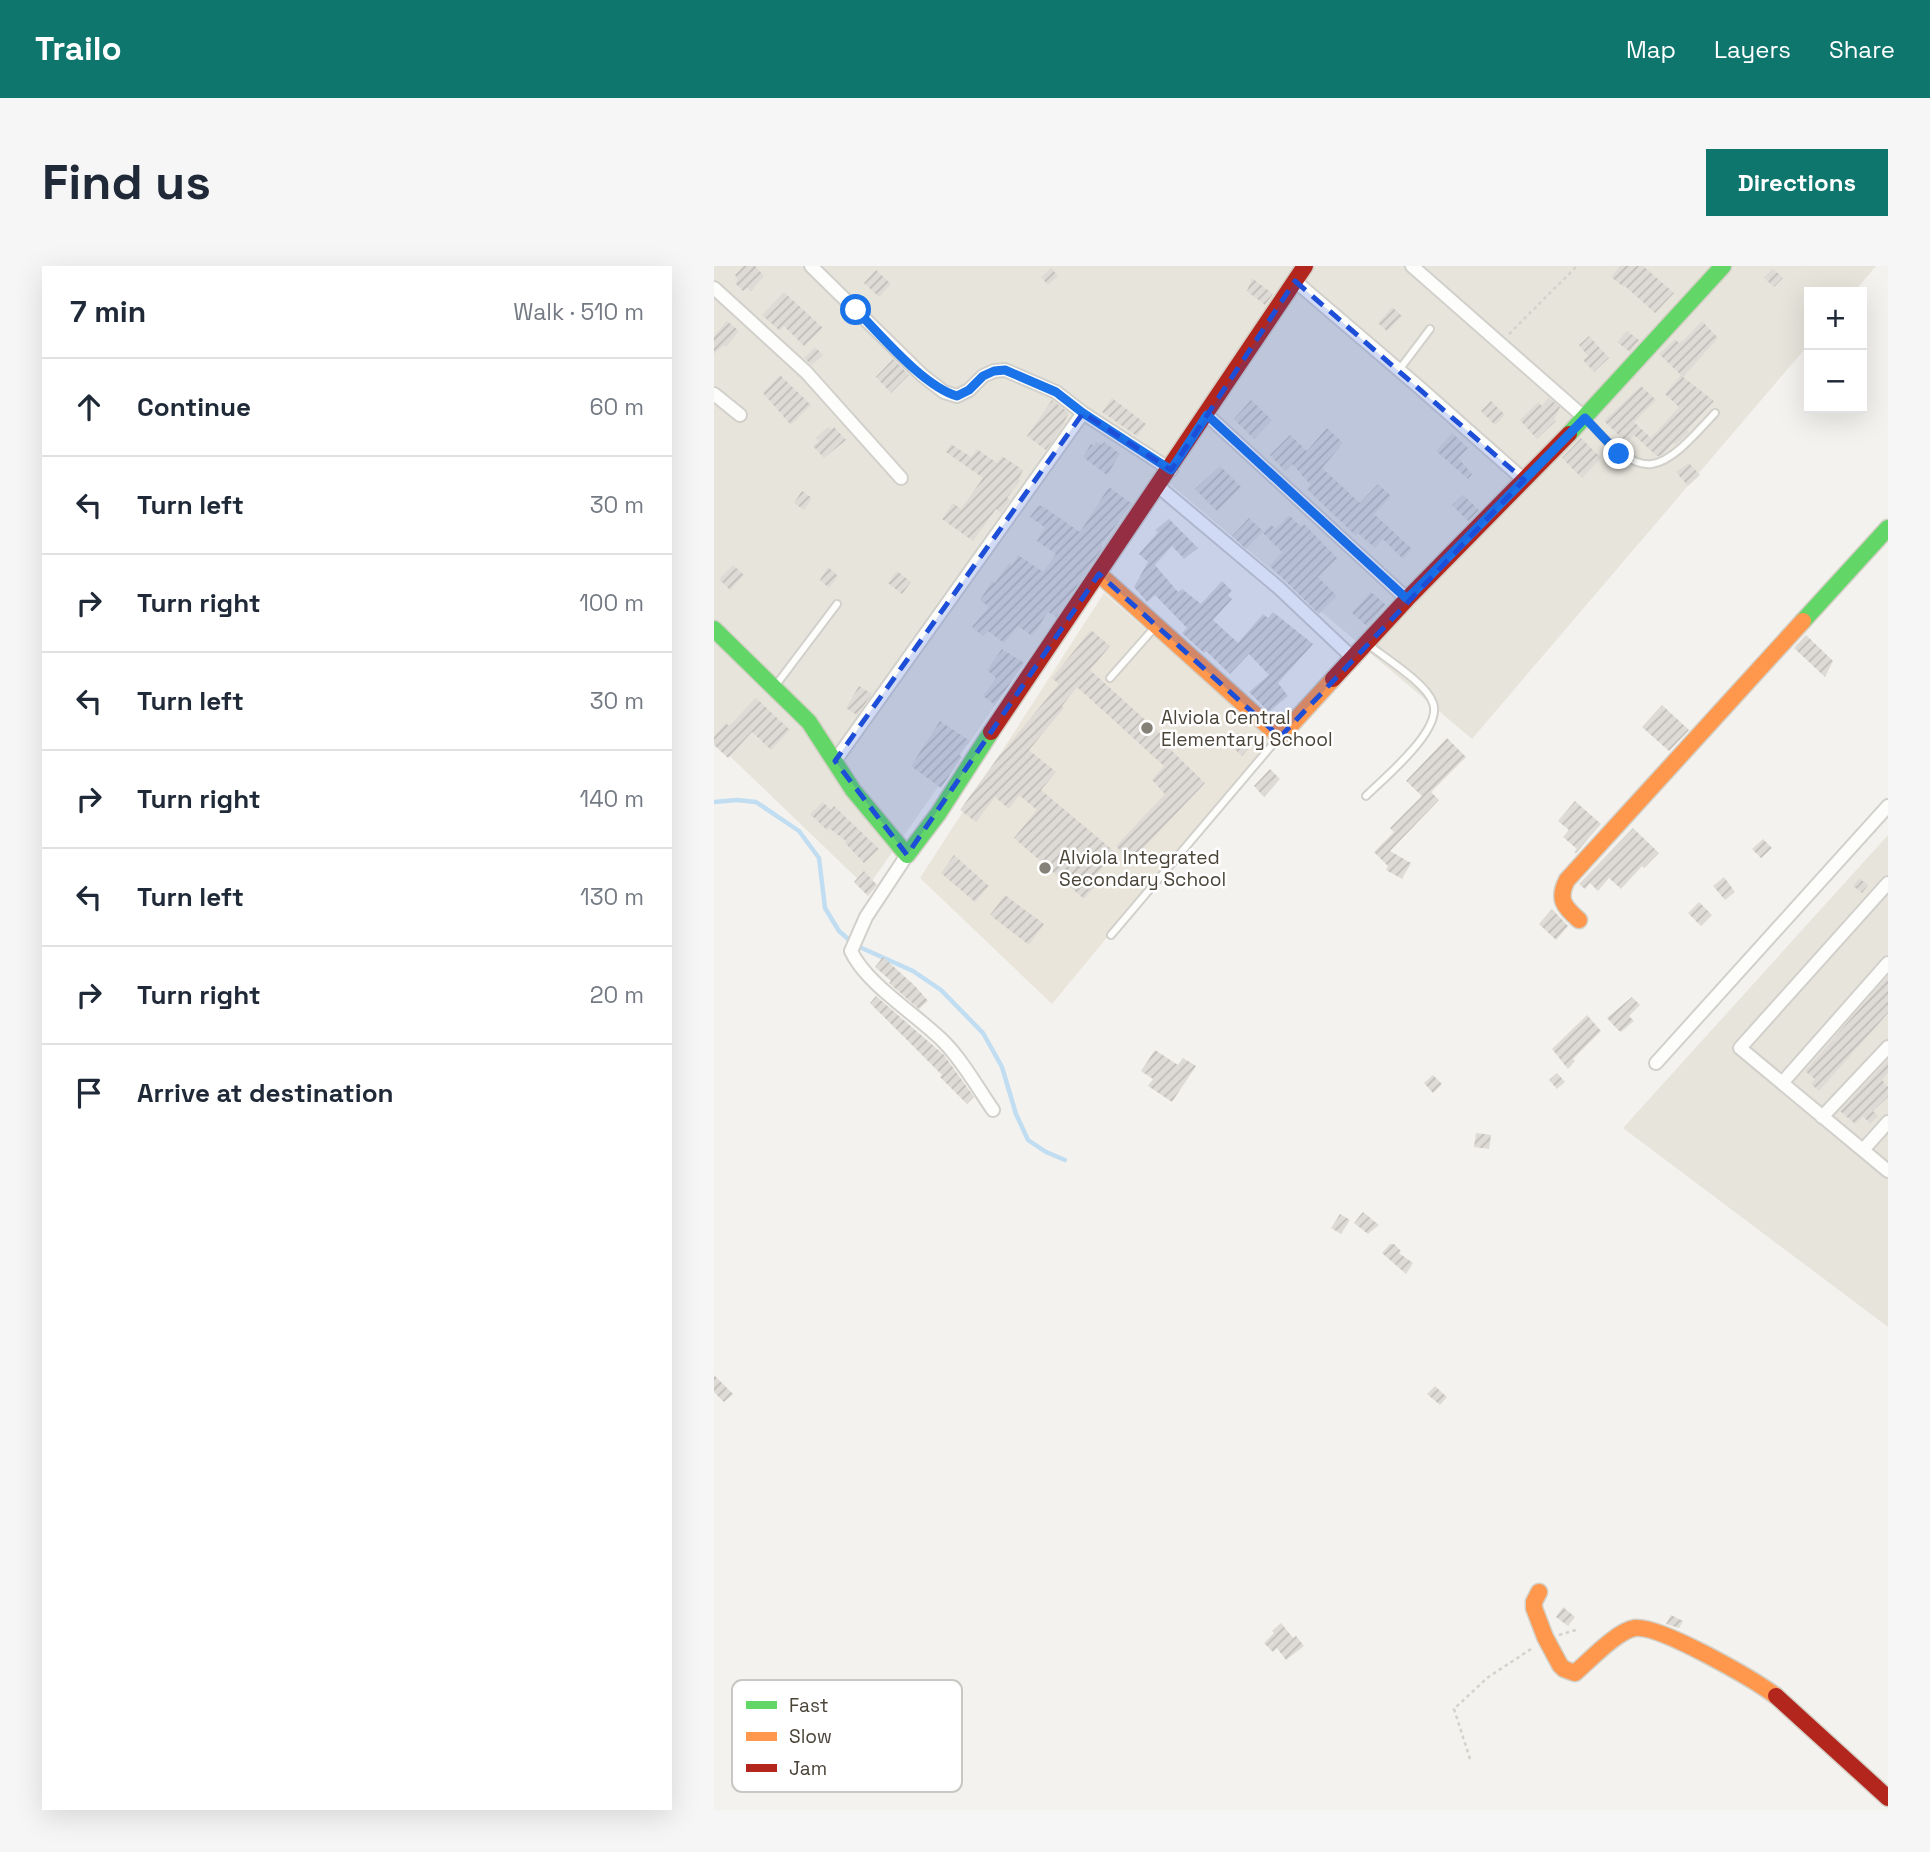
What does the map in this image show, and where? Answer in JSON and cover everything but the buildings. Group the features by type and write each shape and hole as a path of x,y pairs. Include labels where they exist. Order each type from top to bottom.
{"street":[{"path":"811,266 922,375 944,392 957,396 969,390 983,376 1005,370 1056,392 1083,413 1171,470"},
{"path":"993,1110 956,1055 867,974 851,951 866,917 907,855 925,834 1171,470 1305,266"},
{"path":"1412,266 1585,418"},
{"path":"1099,574 1280,737 1407,599 1585,418 1723,266"},
{"path":"1294,282 1524,480"},
{"path":"714,288 806,372 901,478"},
{"path":"714,394 740,415"},
{"path":"835,761 1083,413"},
{"path":"1207,415 1407,599"},
{"path":"1159,487 1279,588 1354,659"},
{"path":"1580,920 1566,910 1560,900 1560,893 1567,880 1888,528"},
{"path":"714,629 809,722 853,790 907,855"},
{"path":"1656,1063 1888,806"},
{"path":"1888,883 1740,1048 1888,1171"},
{"path":"1782,1083 1888,963"},
{"path":"1822,1117 1888,1046"},
{"path":"1863,1150 1888,1122"},
{"path":"1539,1592 1534,1602 1535,1614 1553,1655 1563,1668 1575,1673 1624,1631 1637,1627 1674,1638 1741,1673 1774,1694 1888,1798"}],"lane":[{"path":"1399,370 1430,329"},
{"path":"1585,418 1619,454 1651,465 1665,462 1683,448 1715,413"},
{"path":"775,686 836,604"},
{"path":"1110,678 1156,625"},
{"path":"1366,796 1426,735 1435,718 1433,703 1423,689 1367,644"},
{"path":"1111,935 1280,737"}],"path":[{"path":"1499,344 1577,266"},
{"path":"1470,1759 1465,1736 1454,1709 1487,1678 1547,1639 1576,1630"}],"highlighted area":[{"path":"1295,281 1524,480 1280,737 1099,574 907,855 835,761 1083,413 1171,470"}],"shaded area":[{"path":"714,266 1876,266 1858,287 1804,287 1804,350 1472,739 1158,474 867,888 714,741"},
{"path":"1104,593 1271,739 1052,1004 920,878"},
{"path":"1888,835 1888,1327 1623,1128"}],"waterway":[{"path":"714,802 756,802 799,831 819,858 825,908 839,931 855,945 913,971 941,990 983,1033 1002,1067 1016,1114 1028,1140 1065,1160"}],"traffic: fast":[{"path":"1569,434 1723,266"},
{"path":"1803,621 1888,528"},
{"path":"714,629 809,722 853,790 907,855 938,814 991,732"}],"traffic: slow":[{"path":"1099,574 1280,737 1333,679"},
{"path":"1579,920 1569,911 1562,898 1567,880 1803,621"},
{"path":"1539,1592 1534,1608 1545,1637 1564,1669 1575,1673 1620,1634 1635,1628 1647,1629 1706,1654 1776,1696"}],"traffic: jam":[{"path":"991,732 1305,266"},
{"path":"1333,679 1407,599 1569,434"},
{"path":"1776,1696 1888,1798"}],"place":[{"name":"Alviola Central Elementary School","path":"1147,728"},
{"name":"Alviola Integrated Secondary School","path":"1045,868"}],"route":[{"path":"856,310 922,375 944,392 957,396 969,390 983,376 1005,370 1056,392 1083,413 1171,470 1207,415 1407,599 1585,418 1619,454"}]}
